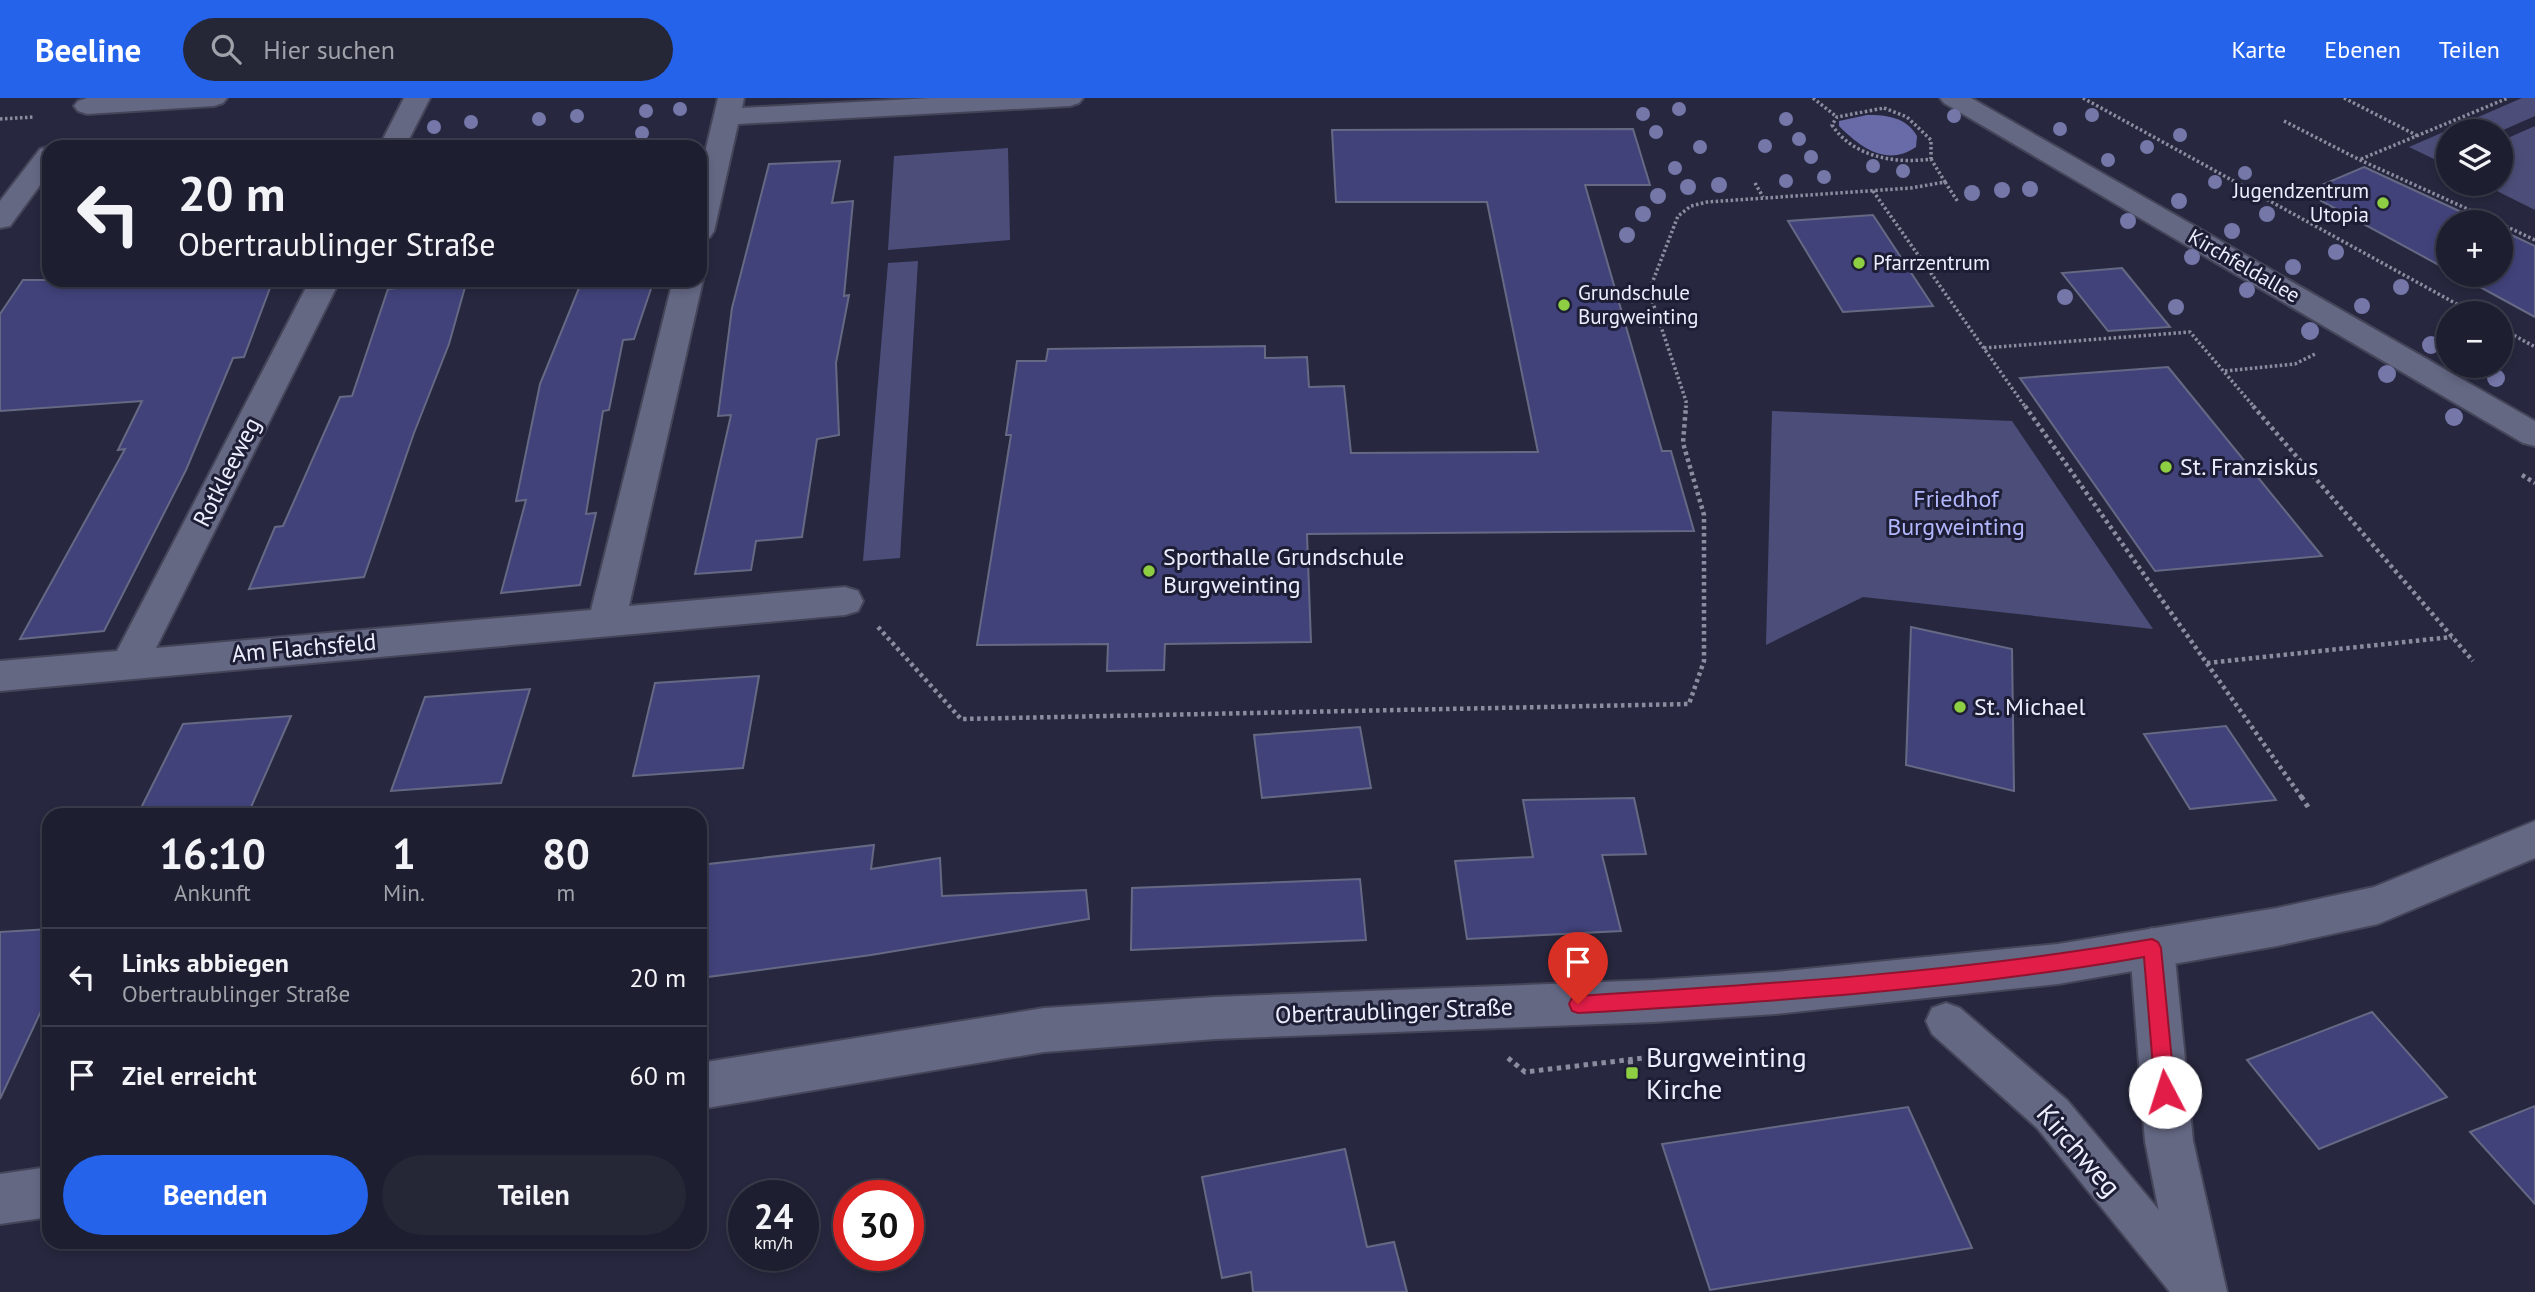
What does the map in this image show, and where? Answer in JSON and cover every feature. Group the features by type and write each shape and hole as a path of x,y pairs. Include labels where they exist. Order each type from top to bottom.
{"street":[{"path":"70,128 214,98"},
{"path":"396,140 417,98"},
{"path":"707,201 729,108 1055,98"},
{"name":"Kirchfeldallee","path":"1953,98 2535,435"},
{"path":"0,220 42,165"},
{"name":"Rotkleeweg","path":"129,664 320,287"},
{"path":"607,621 686,287"},
{"name":"Am Flachsfeld","path":"0,677 845,601"},
{"name":"Obertraublinger Straße","path":"707,1085 1044,1030 1215,1018 1654,1001 1775,993 2058,964 2277,928 2378,905 2535,839"},
{"name":"Kirchweg","path":"2152,948 2169,1141 2200,1292"},
{"name":"Kirchweg","path":"1946,1021 2052,1114 2200,1292"},
{"path":"0,1199 42,1193"}],"path":[{"path":"1813,98 1837,117"},
{"path":"2083,98 2451,301"},
{"path":"2344,98 2418,136"},
{"path":"2360,160 2508,98"},
{"path":"1931,159 1915,163 1887,159 1852,147 1836,135 1832,125 1837,117 1869,109 1894,110 1907,117 1931,140 1931,159 1958,202"},
{"path":"2284,121 2360,160 2470,210"},
{"path":"845,601 858,606 961,719 1689,704 1704,661 1703,515 1683,443 1686,401 1649,291 1678,216 1691,206 1699,204 1763,197 1911,188 1945,182"},
{"path":"1755,183 1763,197"},
{"path":"1872,190 2308,807"},
{"path":"2513,230 2535,240"},
{"path":"1984,348 2190,332 2473,661"},
{"path":"2224,372 2295,364 2359,332"},
{"path":"2513,335 2535,347"},
{"path":"2206,663 2452,637"},
{"path":"1630,1060 1632,1073"}],"green space":[{"path":"2522,98 2535,98 2535,116 2513,126 2513,119 2474,119"},
{"path":"2535,126 2535,210 2507,196 2513,196 2513,136"},
{"path":"2436,135 2436,160 2409,147"},
{"path":"1008,148 1010,240 888,250 894,156"},
{"path":"918,261 900,558 863,561 888,263"},
{"name":"Friedhof Burgweinting","path":"1772,411 2012,421 2153,629 1863,597 1766,645"}],"shaded area":[{"path":"1867,115 1902,121 1917,136 1916,147 1905,153 1885,155 1865,148 1839,126 1839,121"}],"building":[{"path":"1633,129 1650,185 1585,185 1662,451 1671,451 1694,531 1307,534 1311,642 1165,644 1164,670 1107,671 1108,644 977,645 1011,435 1006,435 1017,361 1046,361 1048,349 1265,346 1265,358 1307,357 1309,387 1344,386 1351,453 1538,452 1487,202 1336,202 1332,130"},
{"path":"840,161 832,203 853,201 844,296 849,295 836,363 839,435 817,439 802,537 756,541 751,570 695,574 731,415 718,416 732,308 769,164"},
{"name":"Jugendzentrum Utopia","path":"2364,167 2457,210 2436,210 2436,263 2305,192"},
{"name":"Pfarrzentrum","path":"1873,215 1933,306 1843,312 1788,221"},
{"path":"2513,236 2535,246 2535,317 2513,305 2513,301 2506,301 2480,287 2513,287"},
{"path":"2122,268 2170,327 2108,331 2062,273"},
{"path":"23,280 42,280 42,287 270,287 244,357 233,358 186,470 104,631 20,639 125,449 118,450 142,401 0,411 0,314"},
{"path":"465,287 449,344 414,433 364,577 249,589 275,527 283,526 340,397 352,396 388,289"},
{"path":"579,287 652,287 634,339 623,340 609,410 603,411 586,514 596,513 580,585 501,593 526,500 516,501 540,384"},
{"name":"St. Franziskus","path":"2168,367 2322,556 2155,571 2020,378"},
{"name":"St. Michael","path":"1911,627 2012,649 2014,791 1906,765"},
{"path":"759,676 743,768 633,776 655,683"},
{"path":"530,689 501,783 391,791 425,697"},
{"path":"291,716 251,808 141,808 183,724"},
{"path":"2226,726 2276,800 2190,809 2144,734"},
{"path":"1360,727 1371,788 1262,798 1254,735"},
{"path":"1634,798 1646,854 1602,855 1621,931 1467,939 1455,861 1533,857 1523,800"},
{"path":"874,845 871,869 940,858 942,896 1086,890 1089,919 871,955 707,977 707,864"},
{"path":"1360,879 1366,940 1131,950 1132,888"},
{"path":"42,929 42,1009 0,1099 0,932"},
{"path":"2372,1012 2447,1097 2319,1149 2247,1060"},
{"path":"2535,1106 2535,1204 2470,1132"},
{"path":"1908,1107 1972,1248 1710,1290 1662,1144"},
{"path":"1345,1149 1367,1247 1394,1242 1407,1292 1253,1292 1251,1272 1222,1278 1202,1177"}],"place":[{"name":"Jugendzentrum Utopia","path":"2383,203"},
{"name":"Pfarrzentrum","path":"1859,263"},
{"name":"Grundschule Burgweinting","path":"1564,305"},
{"name":"St. Franziskus","path":"2166,467"},
{"name":"Sporthalle Grundschule Burgweinting","path":"1149,571"},
{"name":"St. Michael","path":"1960,707"},
{"name":"Burgweinting Kirche","path":"1632,1073"}],"route":[{"path":"1578,1004 1775,993 1929,978 2058,964 2152,948 2165,1092"}]}
